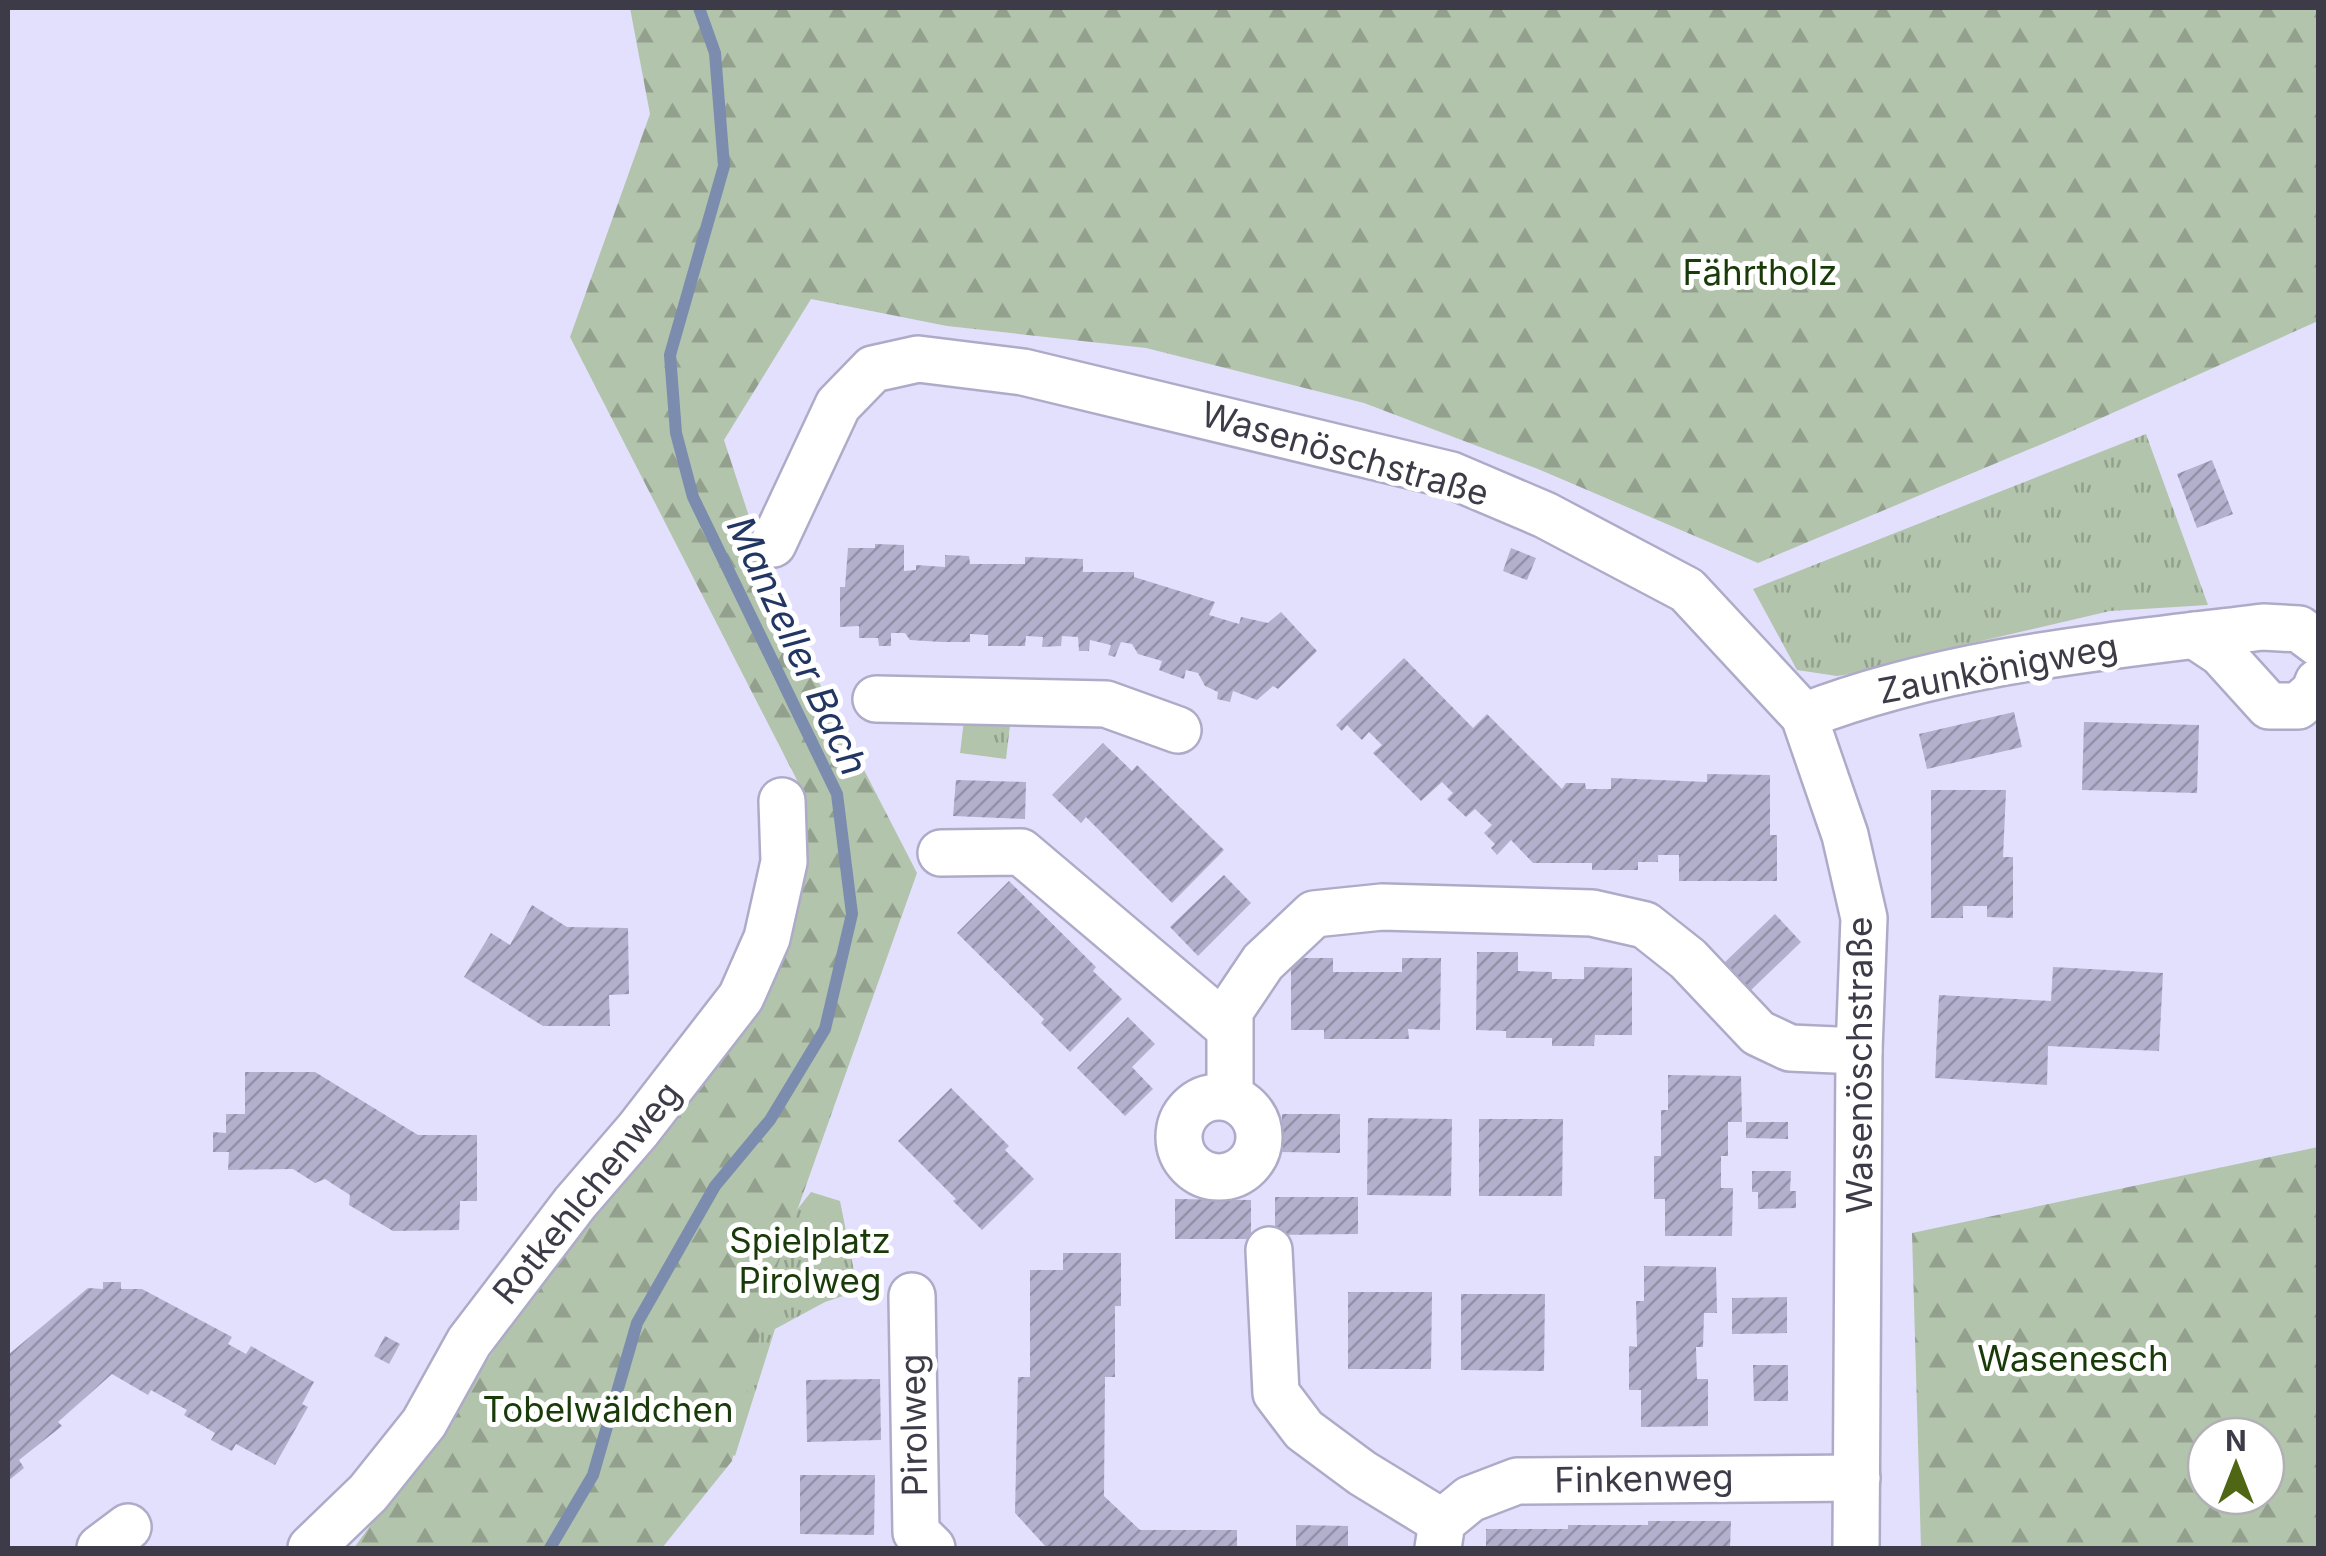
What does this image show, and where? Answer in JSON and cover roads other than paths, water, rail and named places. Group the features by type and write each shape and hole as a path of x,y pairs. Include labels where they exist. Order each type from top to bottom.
{"street":[{"name":"Wasenöschstraße","path":"773,544 838,405 873,369 918,359 1023,372 1451,476 1544,515 1688,590 1804,716 1845,835 1864,918 1859,1051 1856,1548"},
{"name":"Zaunkönigweg","path":"1804,716 1857,695 2026,659 2263,627 2298,629 2318,643"},
{"path":"2194,636 2220,653 2269,706 2298,706 2314,692 2318,682"},
{"path":"876,699 1106,704 1178,730"},
{"name":"Rotkehlchenweg","path":"312,1548 368,1493 424,1422 479,1329 740,997 768,938 784,862 782,801"},
{"path":"942,853 1021,852 1229,1028"},
{"path":"1230,1098 1230,1011 1264,962 1314,914 1382,908 1592,913 1645,925 1688,959 1758,1033 1790,1048 1859,1051"},
{"name":"Finkenweg","path":"1270,1250 1276,1393 1304,1430 1440,1535 1470,1499 1517,1481 1857,1478"},
{"name":"Pirolweg","path":"912,1296 916,1532 932,1548"}],"waterway":[{"name":"Manzeller Bach","path":"550,1548 593,1475 637,1323 715,1186 770,1120 825,1029 852,914 837,794 693,497 676,433 670,355 724,166 715,53 699,8"}],"park label":[{"name":"Fährtholz","path":"1760,273"},
{"name":"Spielplatz Pirolweg","path":"810,1261"},
{"name":"Wasenesch","path":"2073,1359"},
{"name":"Tobelwäldchen","path":"608,1410"}]}
